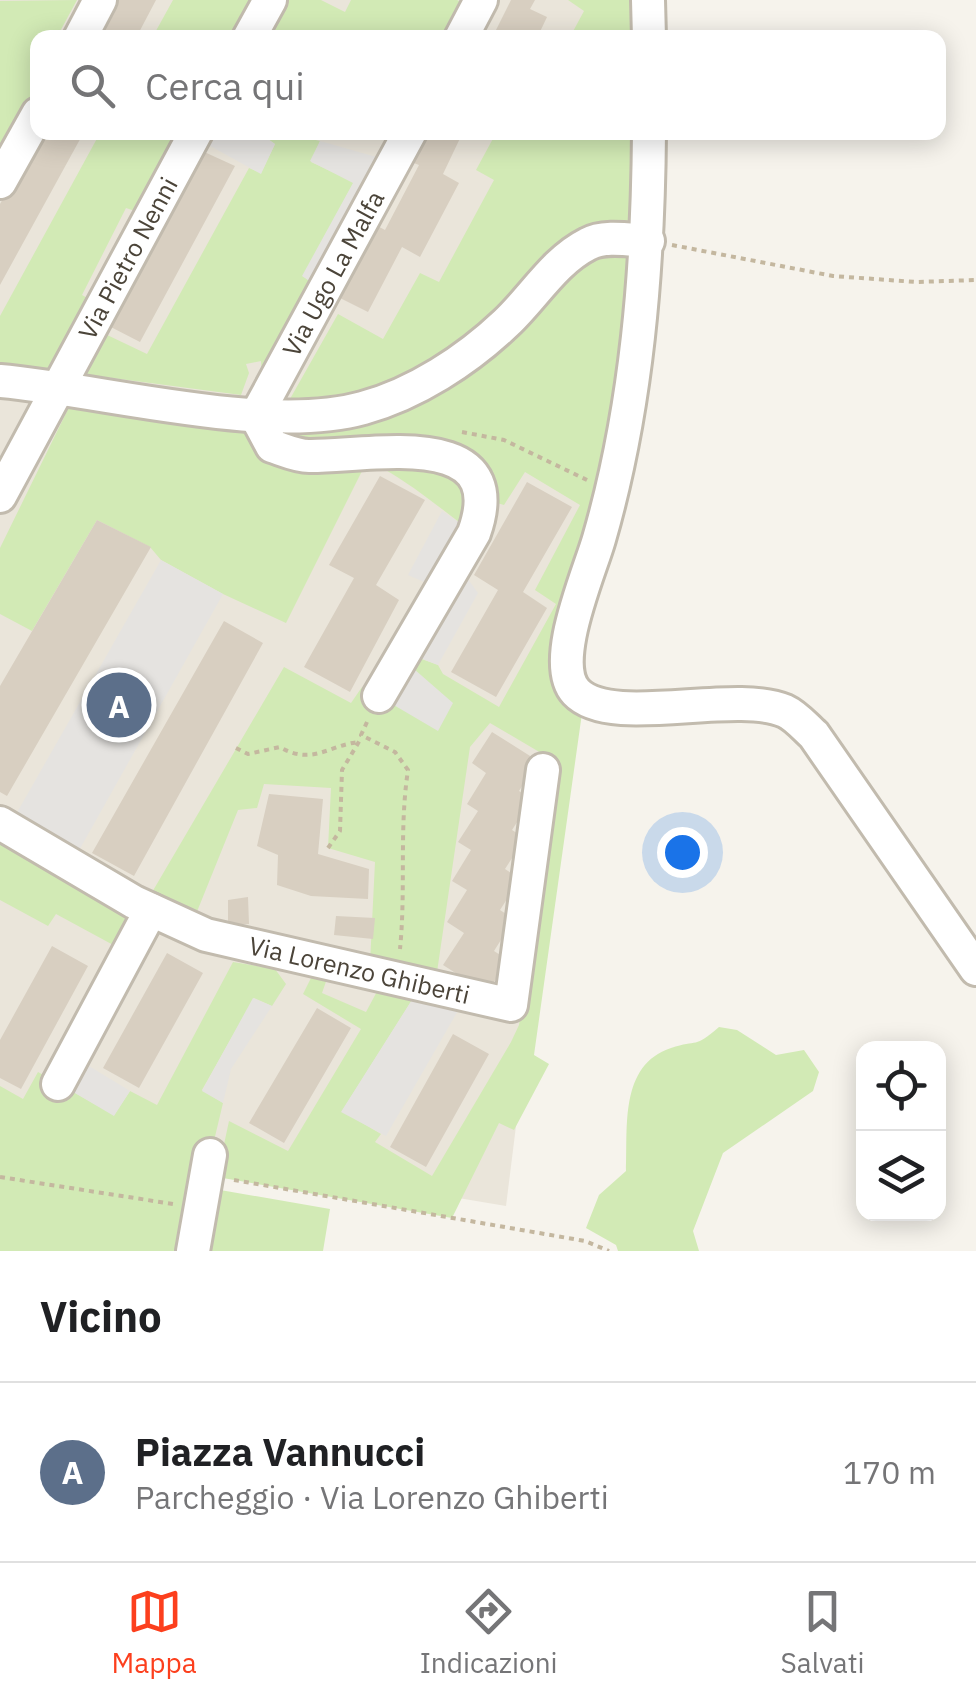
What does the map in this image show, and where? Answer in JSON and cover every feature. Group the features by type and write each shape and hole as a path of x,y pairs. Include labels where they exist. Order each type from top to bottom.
{"street":[{"path":"84,30 100,0"},
{"path":"253,30 270,0"},
{"path":"465,30 481,0"},
{"path":"648,0 650,30"},
{"path":"0,182 30,128"},
{"name":"Via Pietro Nenni","path":"0,496 192,140"},
{"name":"Via Ugo La Malfa","path":"256,416 406,140"},
{"path":"649,140 648,241 638,342 614,482 574,617 567,676 577,693 598,704 627,708 762,704 789,712 814,735 976,969"},
{"path":"0,381 59,386 256,416 319,415 388,400 438,375 506,323 564,260 590,242 648,241"},
{"path":"256,416 272,446 304,456 410,450 456,460 477,481 483,508 474,532 379,696"},
{"name":"Via Lorenzo Ghiberti","path":"0,823 151,910 206,935 511,1005 543,770"},
{"path":"58,1084 151,910"},
{"path":"194,1251 207,1165"}],"path":[{"path":"648,241 833,276 916,282 976,280"},
{"path":"328,848 340,831 342,770 379,696"},
{"path":"361,735 395,752 408,770 402,810 406,896 397,979"},
{"path":"236,748 248,754 280,747 296,756 323,755 359,742"},
{"path":"207,1165 584,1241 610,1251"},
{"path":"0,1177 200,1208"}],"shaded area":[{"path":"0,0 621,0 619,30 30,30 30,140 614,140 593,510 506,1206 0,1121"},
{"path":"199,140 269,140 275,144 261,174"},
{"path":"320,141 394,162 324,291 302,276 353,183 310,161"},
{"path":"483,507 499,511 465,575 478,593 438,665 420,658 414,669 453,703 438,731 363,687 424,582 408,575 442,511 473,532"},
{"path":"161,560 223,594 77,854 15,816"},
{"path":"128,953 145,962 89,1066 130,1091 114,1116 58,1083"},
{"path":"417,992 467,995 386,1136 341,1112"},
{"path":"253,998 272,1006 231,1069 223,1103 202,1091"}],"green space":[{"path":"77,0 61,30 30,30 30,126 0,177 0,1"},
{"path":"173,0 321,0 345,12 351,0 457,0 476,9 465,30 156,30"},
{"path":"568,0 641,0 640,30 574,30 584,11"},
{"path":"96,140 192,140 150,216 126,208 82,295 102,306 65,374 0,368 0,316"},
{"path":"269,140 320,141 311,162 354,182 303,276 324,291 262,374 261,361 246,364 249,373 241,395 82,374 103,333 147,354 249,168 261,173 275,144"},
{"path":"492,140 639,140 637,231 590,233 471,345 397,386 286,406 338,314 383,339 420,273 439,282 494,180 476,170"},
{"path":"613,252 629,256 620,395 564,630 583,706 534,1055 549,1064 514,1130 499,1123 452,1218 217,1177 229,1121 288,1151 361,1029 303,994 316,968 329,973 322,993 366,1012 381,984 417,992 342,1111 381,1134 375,1142 432,1176 511,1042 519,1025 557,772 543,770 541,753 490,723 470,747 436,979 370,963 375,862 328,848 331,788 264,784 257,808 238,810 194,919 151,894 284,667 351,703 362,687 379,696 413,670 419,658 438,665 443,674 499,707 556,604 535,590 580,505 525,472 504,505 490,501 486,478 285,441 281,426 345,423 568,278 596,255"},
{"path":"71,403 249,423 363,469 286,623 223,594 161,560 150,547 97,520 32,631 0,614 0,548"},
{"path":"410,460 468,484 474,533 382,468"},
{"path":"0,836 145,922 128,953 56,914 48,926 0,900"},
{"path":"233,962 275,969 286,984 272,1006 254,998 202,1090 223,1103 203,1187 330,1209 323,1251 0,1251 0,1086 23,1099 38,1072 114,1115 130,1091 157,1105"},
{"path":"719,1027 737,1030 776,1055 804,1050 819,1072 813,1091 723,1153 693,1231 699,1251 618,1251 616,1245 586,1228 599,1195 626,1171 627,1118 634,1083 654,1056 700,1041"}],"building":[{"path":"112,0 156,0 140,30 95,30"},
{"path":"511,0 535,0 530,9 547,17 541,30 496,30"},
{"path":"35,140 80,140 0,285 0,204"},
{"path":"417,140 459,140 443,174 459,183 420,257 402,247 368,312 332,294 370,222 385,230 419,165 406,160"},
{"path":"200,150 235,166 140,342 105,324"},
{"path":"380,476 425,500 376,585 399,600 350,692 304,667 354,578 329,565"},
{"path":"527,482 572,507 523,592 547,608 496,697 451,672 498,590 474,575"},
{"path":"97,520 151,547 7,796 0,792 0,686"},
{"path":"224,621 263,643 134,876 92,853"},
{"path":"492,732 538,761 519,791 532,799 512,830 525,838 505,869 520,879 500,910 514,919 494,951 508,960 487,993 443,965 464,933 447,922 467,890 452,881 471,850 458,842 478,811 467,804 486,773 472,763"},
{"path":"269,794 323,799 318,854 369,869 368,899 311,896 277,885 278,855 257,846"},
{"path":"248,897 249,924 228,925 228,900"},
{"path":"336,916 375,918 373,939 334,935"},
{"path":"52,946 88,966 21,1089 0,1078 0,1040"},
{"path":"167,953 203,973 139,1088 103,1068"},
{"path":"317,1008 351,1028 284,1143 249,1123"},
{"path":"453,1034 489,1054 426,1167 390,1147"}],"place":[{"name":"Piazza Vannucci","path":"119,705"}]}
